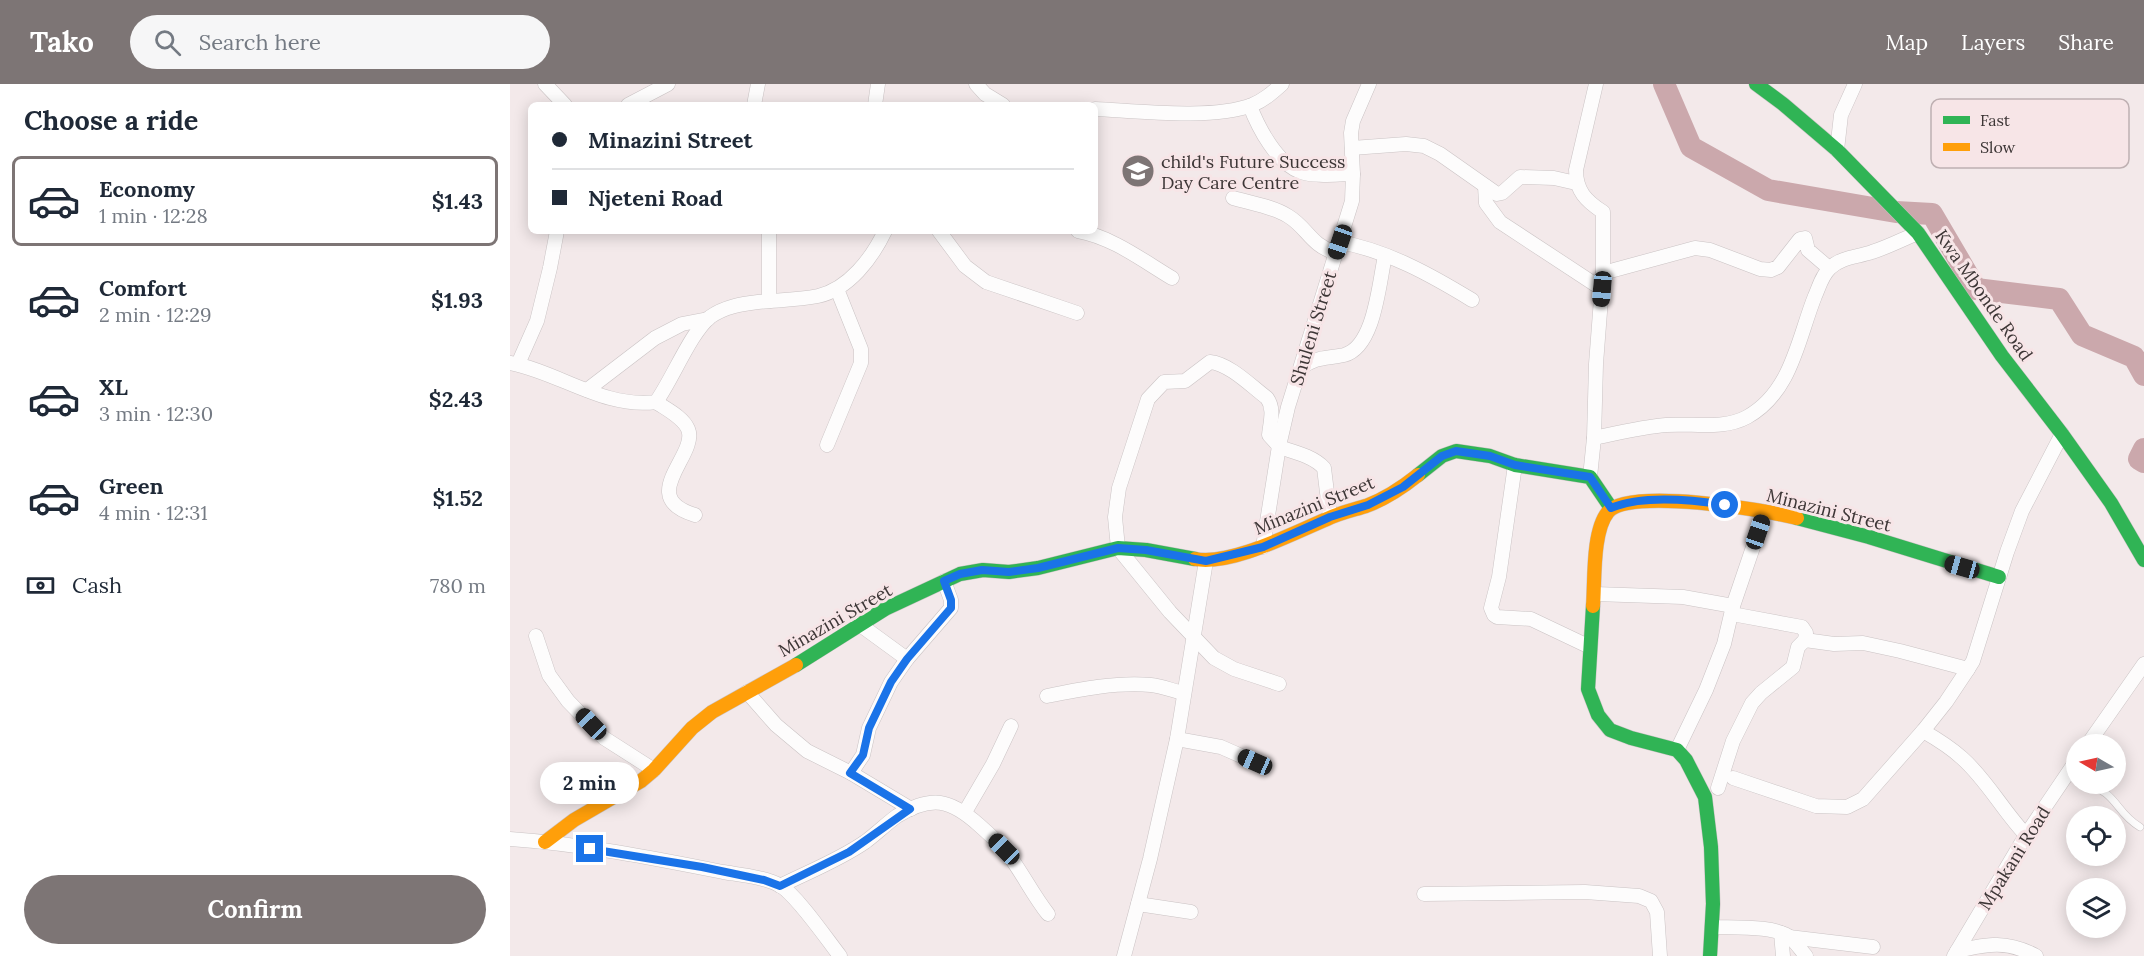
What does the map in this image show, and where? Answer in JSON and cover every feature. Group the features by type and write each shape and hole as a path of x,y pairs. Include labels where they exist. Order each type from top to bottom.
{"street":[{"path":"545,84 562,102"},
{"path":"634,102 668,84"},
{"path":"755,102 758,84"},
{"path":"875,102 878,84"},
{"path":"976,84 985,94 998,102"},
{"path":"1098,109 1212,112 1250,106 1268,97 1282,84"},
{"name":"Shuleni Street","path":"1263,547 1279,447 1288,407 1352,201 1351,132 1357,110 1369,84"},
{"path":"1596,84 1576,170 1576,183 1580,193 1604,212 1603,273 1590,477 1611,508 1604,518 1598,538 1588,689 1598,714 1610,730 1677,750 1686,760 1705,797 1711,847 1713,903 1710,956"},
{"name":"Kwa Mbonde Road","path":"1756,84 1837,150 1918,232 2002,356 2111,503 2144,560"},
{"path":"1837,150 1841,114 1855,84"},
{"path":"1250,106 1260,130 1273,148 1293,168 1309,174 1353,174"},
{"path":"1352,148 1406,144 1424,146 1456,164 1497,194 1502,193 1520,177 1554,178 1576,183"},
{"path":"1485,186 1486,203 1500,222 1602,289"},
{"path":"1233,198 1287,215 1316,244 1338,248 1357,245 1429,274 1472,300"},
{"path":"1594,438 1644,428 1729,423 1746,417 1762,407 1787,374 1800,345 1811,306 1829,268 1841,260 1872,252 1918,232"},
{"path":"556,234 537,321 514,364 587,390 631,402 641,404 656,402 681,420 687,427 689,441 669,485 671,498 678,507 696,515"},
{"path":"769,234 769,301"},
{"path":"656,402 697,333 708,319 722,310 745,304 818,296 837,289 876,250 884,234"},
{"path":"941,234 965,266 986,282 1077,313"},
{"path":"1091,234 1112,242 1172,278"},
{"path":"1603,273 1695,248 1710,250 1760,269 1771,270 1778,267 1800,239 1805,238 1808,250 1829,268"},
{"path":"1301,368 1311,360 1346,354 1360,345 1370,328 1385,256"},
{"path":"827,445 861,363 861,349 837,289"},
{"path":"587,390 656,338 682,324 708,319"},
{"path":"1279,684 1224,665 1214,658 1170,612 1118,548 1115,517 1119,488 1148,399 1164,382 1185,381 1210,362 1223,366 1271,403 1269,435 1279,447 1310,458 1324,468 1330,517"},
{"path":"1733,778 1816,806 1846,807 1863,800 1946,702 1973,661 2022,511 2062,434"},
{"name":"Minazini Street","path":"545,842 574,820 641,781 692,728 712,712 796,665 885,609 960,574 982,570 1009,572 1038,568 1118,548 1146,550 1206,561 1263,547 1330,517 1368,505 1403,487 1442,456 1456,451 1490,456 1515,465 1590,477"},
{"path":"1515,465 1499,577 1491,608 1497,617 1531,619 1590,647"},
{"name":"Minazini Street","path":"1611,508 1622,504 1658,501 1706,502 1765,512 1880,539 1925,556 1999,577"},
{"path":"1677,750 1706,690 1724,644 1765,512"},
{"path":"1124,956 1177,739 1206,561"},
{"path":"850,773 863,755 869,728 891,682 907,659 951,608 951,600 944,581"},
{"path":"1595,594 1683,597 1802,627 1806,633 1798,647 1793,667 1752,703 1733,741 1718,788"},
{"path":"859,624 907,659"},
{"path":"536,636 549,675 568,701 604,738 654,770"},
{"path":"1804,640 1834,644 1863,643 1968,669"},
{"path":"2095,734 2144,664"},
{"path":"1047,696 1082,689 1152,685 1184,693"},
{"path":"747,692 776,725 807,751 850,773 910,809"},
{"path":"965,812 993,764 1011,726"},
{"path":"1923,731 1944,743 1964,759 2026,836"},
{"path":"1177,739 1221,747 1255,762"},
{"name":"Mpakani Road","path":"1956,953 2026,836 2066,785"},
{"path":"780,886 849,852 910,809 936,802 949,804 965,812 1004,849 1048,914"},
{"path":"510,839 545,842 702,867 764,880 780,886 791,895 840,956"},
{"path":"1424,894 1585,892 1640,896 1651,901 1656,912 1660,956"},
{"path":"1138,904 1191,912"},
{"path":"1712,927 1768,930 1785,935 1873,947"},
{"path":"1783,956 1785,935"},
{"path":"1785,935 1806,956"},
{"path":"1956,953 1996,944 2014,946 2036,956"}],"lane":[{"path":"2108,794 2133,823 2140,827"}],"waterway":[{"path":"1664,84 1691,147 1768,190 1896,212 1932,214 1976,289 2059,299 2082,335 2134,357 2144,375"},
{"path":"2144,449 2139,459 2144,462"}],"traffic: fast":[{"path":"1756,84 1837,150 1918,233 2002,356 2111,503 2144,560"},
{"path":"1418,475 1442,456 1456,451 1490,456 1515,465 1590,477 1611,508"},
{"path":"1797,518 1869,537 1999,577"},
{"path":"796,665 885,609 960,574 983,570 1009,572 1038,568 1118,548 1146,550 1195,559"},
{"path":"1593,606 1588,689 1598,715 1610,730 1677,750 1686,760 1705,797 1711,847 1713,904 1710,956"}],"traffic: slow":[{"path":"1195,559 1226,558 1262,547 1336,515 1373,503 1418,475"},
{"path":"1593,606 1595,557 1599,531 1608,512 1621,505 1641,501 1698,503 1757,510 1797,518"},
{"path":"545,842 574,820 641,781 692,728 712,712 796,665"}],"place":[{"name":"child's Future Success Day Care Centre","path":"1138,171"}],"route":[{"path":"590,849 702,867 764,880 780,886 849,852 910,809 850,773 863,755 869,728 891,682 907,659 951,608 951,600 944,581 960,574 982,570 1009,572 1038,568 1118,548 1146,550 1206,561 1224,557 1263,547 1330,517 1368,505 1403,487 1442,456 1456,451 1490,456 1515,465 1590,477 1611,508 1622,504 1658,501 1706,502 1725,505"}]}
